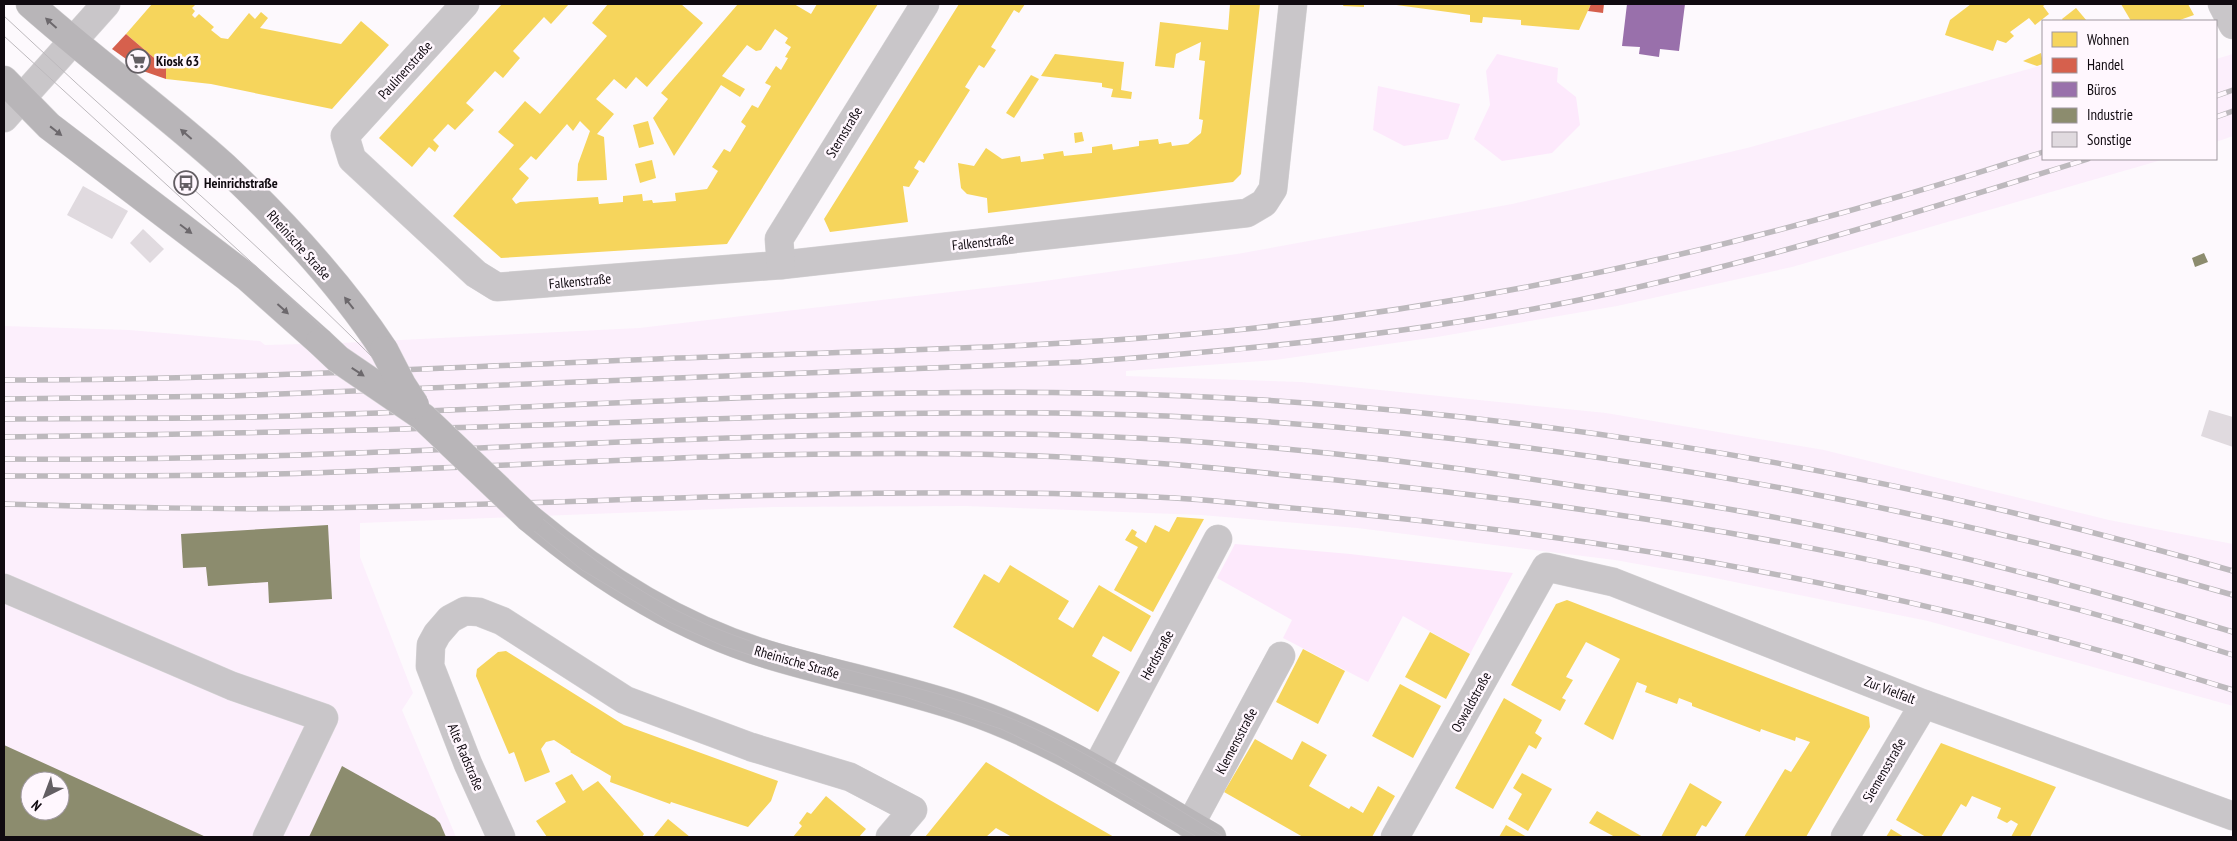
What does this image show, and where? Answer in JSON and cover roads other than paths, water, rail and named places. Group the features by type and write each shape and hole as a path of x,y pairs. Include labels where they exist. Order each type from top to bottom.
{"main road":[{"name":"Rheinische Straße","path":"30,4 72,42 226,168 305,249 378,341 402,385 423,417"},
{"name":"Rheinische Straße","path":"9,99 57,132 247,277 338,359 423,417 529,518 588,564 651,604 717,636 764,654 965,709 1037,738 1096,769 1204,834"}],"street":[{"path":"9,99 72,42 106,4"},
{"name":"Paulinenstraße","path":"465,4 346,136 352,159 476,274 497,287"},
{"name":"Sternstraße","path":"781,265 779,239 925,4"},
{"name":"Falkenstraße","path":"497,287 781,265 1247,213 1264,203 1273,189 1292,4"},
{"path":"2222,4 2233,24"},
{"name":"Herdstraße","path":"1096,769 1218,539"},
{"name":"Zur Vielfalt","path":"1546,567 1613,582 1924,704 2233,816"},
{"name":"Oswaldstraße","path":"1396,837 1546,567"},
{"path":"4,588 232,686 324,718 267,837"},
{"name":"Alte Radstraße","path":"501,837 432,676 429,656 431,645 443,625 465,611 479,612 502,621 625,700 751,747 850,777 913,810 890,837"},
{"name":"Klemensstraße","path":"1204,834 1281,656"},
{"name":"Siemensstraße","path":"1845,837 1924,704"}],"tram line":[{"path":"4,16 303,290 512,493 603,565 652,597 691,617 732,634 774,649 944,696 1017,721 1078,750 1224,837"},
{"path":"4,36 308,314 518,518 582,570 669,622 723,646 803,673 905,697 1001,729 1057,756 1197,837"}],"railway":[{"path":"2217,96 2233,90"},
{"path":"2217,117 2233,111"},
{"path":"4,380 248,376 1025,345 1172,336 1246,329 1347,317 1448,301 1549,283 1649,262 1847,211 1946,183 2042,152"},
{"path":"4,399 230,396 1079,362 1189,354 1353,337 1517,312 1662,282 1876,224 2085,160"},
{"path":"4,419 252,417 774,397 982,392 1087,393 1232,398 1377,409 1522,424 1666,444 1809,469 1952,499 2093,533 2233,571"},
{"path":"4,437 378,430 954,413 1166,416 1301,424 1436,437 1571,454 1705,474 1838,499 1971,528 2233,595"},
{"path":"4,459 130,459 255,456 883,434 1081,436 1225,444 1441,466 1667,499 1812,524 1994,565 2114,597 2233,632"},
{"path":"4,476 275,474 642,459 826,454 1009,455 1173,464 1450,492 1677,524 1789,544 2013,593 2123,622 2233,655"},
{"path":"4,504 281,509 738,496 947,493 1156,497 1211,501 1466,526 1547,536 1709,562 1790,577 1986,620 2092,648 2233,690"}],"place":[{"name":"Kiosk 63","path":"138,61"},
{"name":"Heinrichstraße","path":"186,183"}]}
